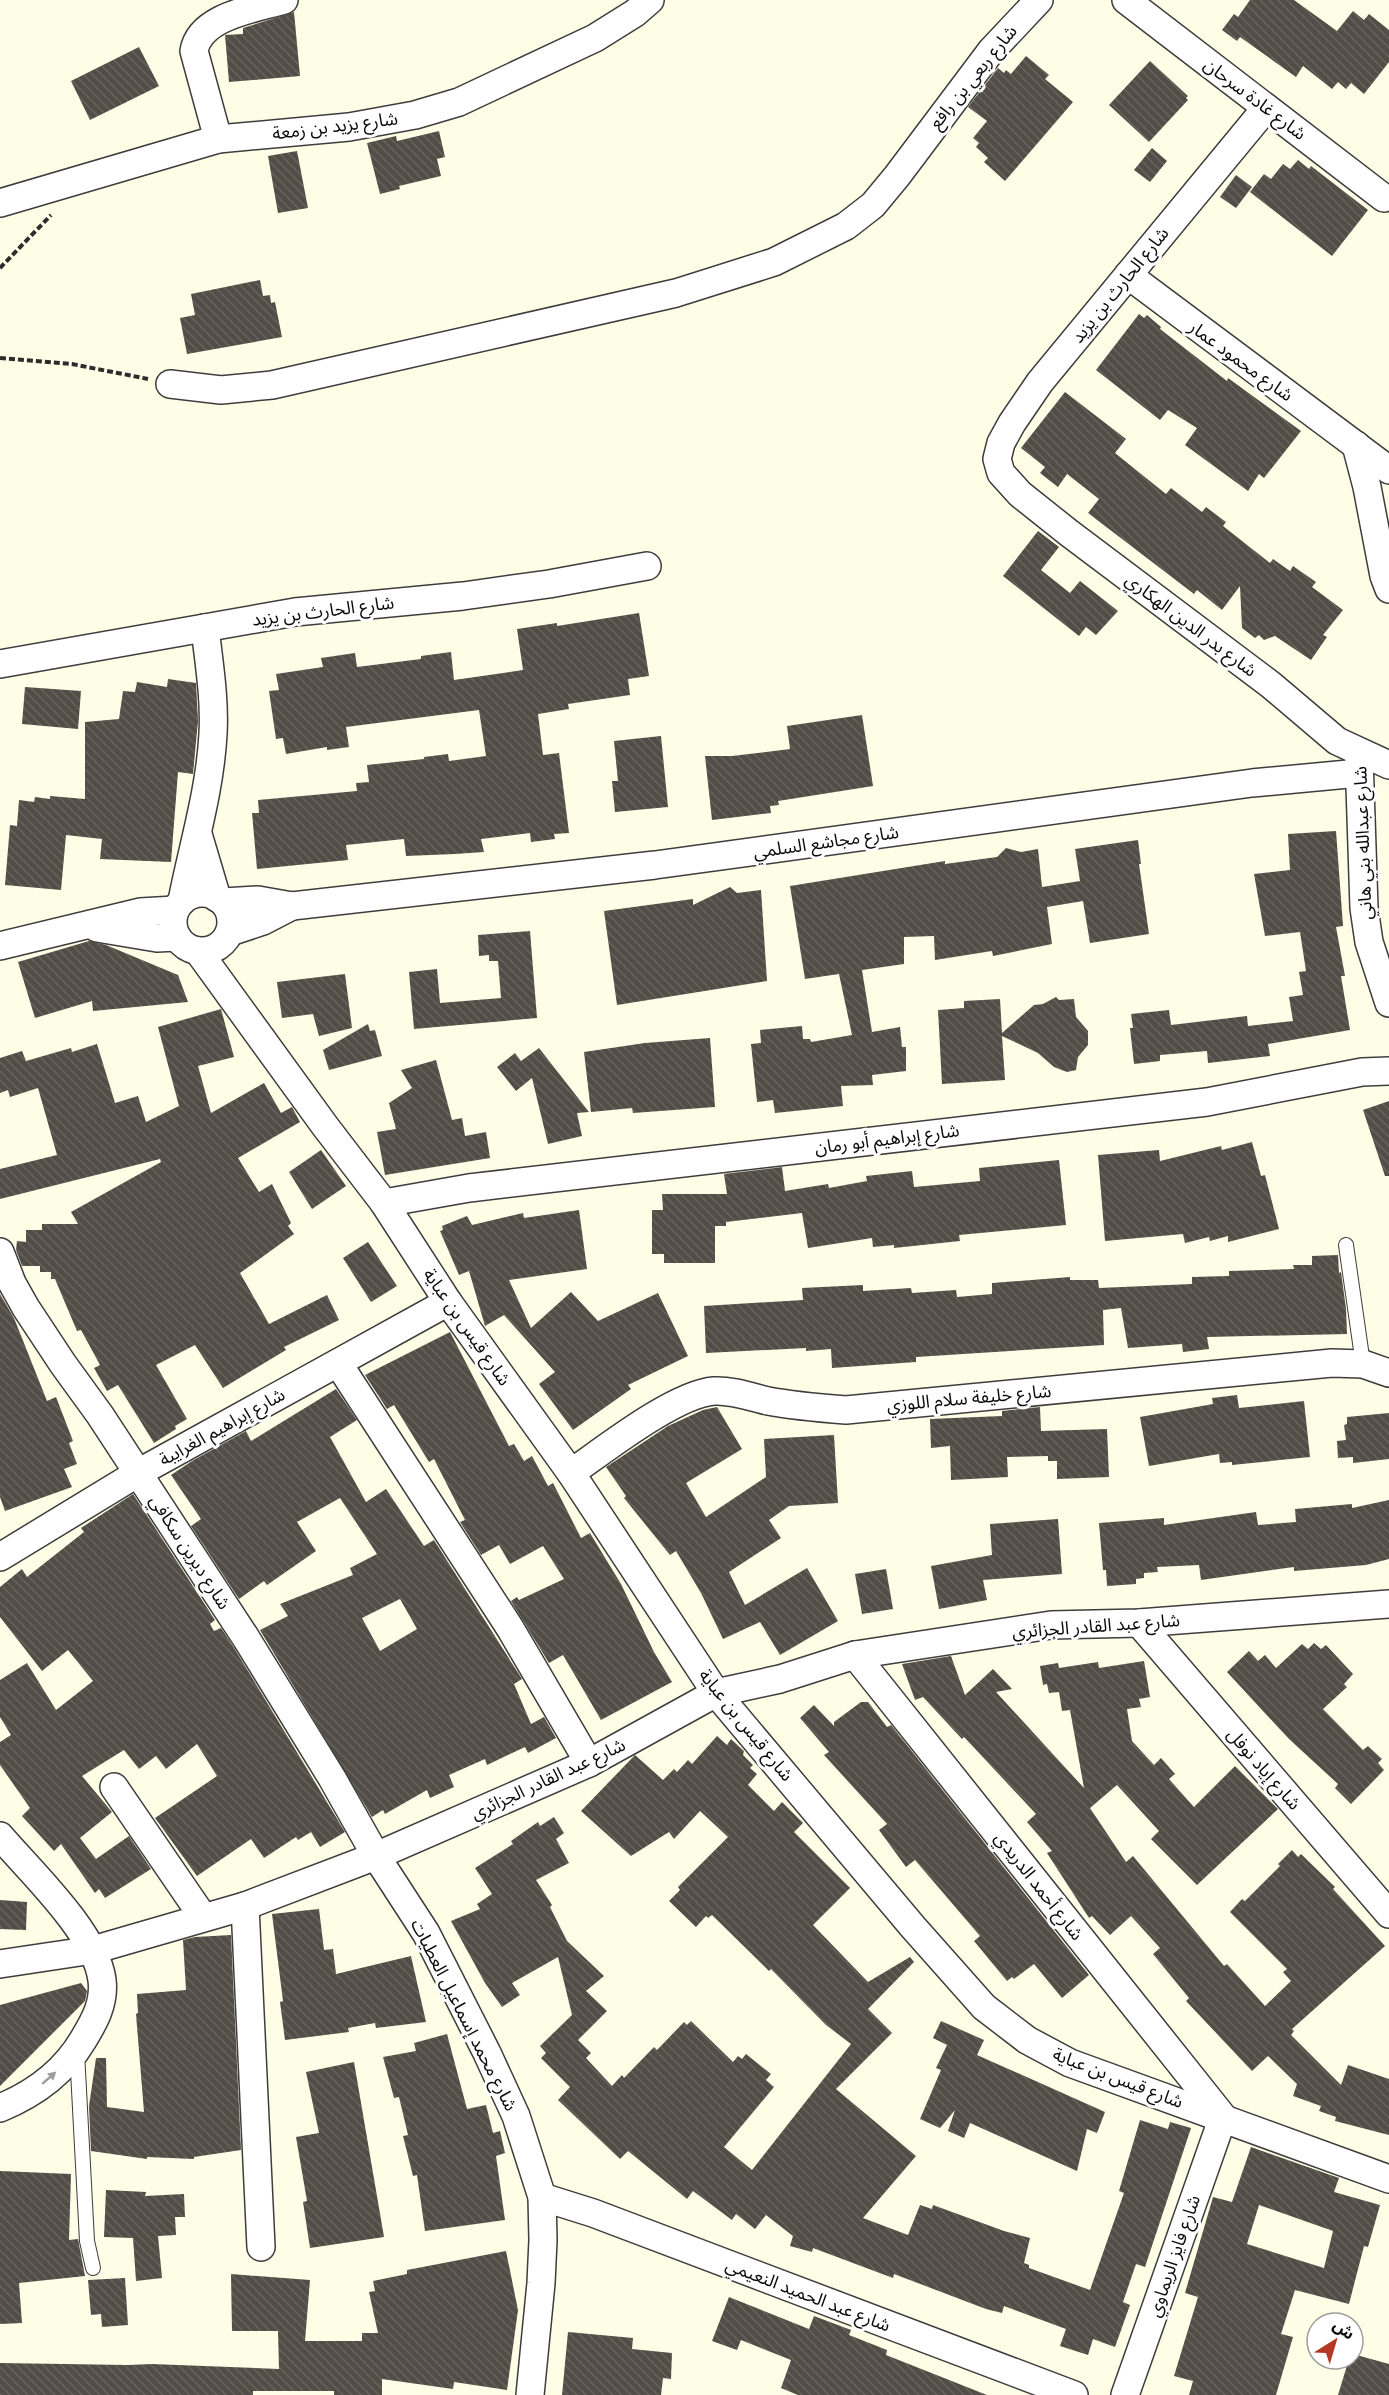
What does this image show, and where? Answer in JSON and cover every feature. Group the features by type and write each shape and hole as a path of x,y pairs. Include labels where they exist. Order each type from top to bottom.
{"street":[{"path":"218,139 194,51 196,39 205,30 227,18 284,0"},
{"name":"شارع يزيد بن زمعة","path":"0,203 218,139 349,127 416,115 459,102 595,38 635,13 650,0"},
{"name":"شارع ربعي بن رافع","path":"170,384 221,390 272,385 676,293 774,262 846,226 873,205 991,51 1039,0"},
{"name":"شارع غادة سرحان","path":"1126,0 1384,198"},
{"name":"شارع الحارث بن يزيد","path":"1001,473 997,459 1001,443 1040,382 1266,108"},
{"name":"شارع محمود عمار","path":"1128,275 1389,470"},
{"path":"1356,445 1367,487 1384,576 1389,589"},
{"name":"شارع بدر الدين الهكاري","path":"1001,473 1020,494 1069,534 1271,685 1337,741 1359,763 1389,765"},
{"name":"شارع الحارث بن يزيد","path":"0,664 295,612 463,596 549,584 647,566"},
{"path":"188,944 173,924 198,834 213,732 211,682 205,628"},
{"name":"شارع مجاشع السلمي","path":"220,900 258,900 292,906 655,865 1240,785 1359,763"},
{"name":"شارع عبدالله بني هاني","path":"1359,763 1364,908 1369,942 1389,1003"},
{"path":"87,926 212,950 227,937 230,916 220,900 198,834"},
{"path":"0,946 179,905 199,893 220,900"},
{"name":"شارع مجاشع السلمي","path":"227,937 292,906"},
{"name":"شارع قيس بن عباية","path":"227,937 236,1004"},
{"name":"شارع قيس بن عباية","path":"188,944 236,1004 384,1203 448,1302 571,1473 716,1693 913,1927 984,2007 1027,2040 1070,2063 1389,2179"},
{"name":"شارع إبراهيم أبو رمان","path":"384,1203 469,1188 1207,1102 1362,1072 1389,1071"},
{"name":"شارع ديرين سكافي","path":"0,1252 12,1283 26,1308 246,1638 332,1778 376,1856"},
{"name":"شارع إبراهيم الغرايبة","path":"0,1557 138,1473 448,1302"},
{"path":"338,1362 510,1628 589,1763"},
{"name":"شارع خليفة سلام اللوزي","path":"571,1473 651,1419 688,1398 714,1391 804,1407 846,1410 1321,1365 1363,1364 1389,1373"},
{"name":"شارع عبد القادر الجزائري","path":"0,1964 93,1950 245,1906 376,1856 589,1763 716,1693 780,1679 855,1655 1052,1625 1139,1623 1389,1604"},
{"name":"شارع إياد نوفل","path":"1139,1623 1389,1914"},
{"name":"شارع أحمد الدريدي","path":"855,1655 1223,2117"},
{"path":"114,1787 203,1917"},
{"path":"0,1836 71,1918 93,1950 102,1980 102,1996 97,2017 77,2050 28,2096 0,2108"},
{"name":"شارع محمد إسماعيل العطيات","path":"376,1856 426,1933 487,2053 516,2116 542,2197 541,2283 530,2395"},
{"path":"245,1906 261,2247"},
{"name":"شارع فايز الريماوي","path":"1125,2395 1223,2117"},
{"name":"شارع عبد الحميد النعيمي","path":"542,2197 593,2214 1074,2395"}],"lane":[{"path":"1346,1245 1363,1364"},
{"path":"77,2050 87,2241 93,2268"}],"path":[{"path":"0,268 55,210"},
{"path":"0,358 72,364 170,384"}],"building":[{"path":"1250,0 1294,0 1337,31 1353,11 1364,20 1369,14 1389,30 1389,62 1364,94 1351,83 1346,89 1338,82 1332,89 1303,66 1296,77 1240,37 1237,41 1222,30 1234,14 1238,17"},
{"path":"294,12 300,76 229,82 225,35 243,34 243,28"},
{"path":"139,47 159,86 90,120 71,81"},
{"path":"1026,56 1049,75 1045,79 1073,102 1005,181 984,162 988,158 976,147 979,143 973,138 987,121 968,107 998,68 1004,73 1006,70 1011,74"},
{"path":"1150,61 1188,96 1186,98 1188,100 1149,142 1109,105"},
{"path":"439,131 445,157 437,159 441,176 399,186 400,189 380,194 367,143 396,136 397,141"},
{"path":"1152,148 1167,161 1150,182 1134,170"},
{"path":"297,151 308,208 278,213 268,156"},
{"path":"1298,160 1309,169 1311,166 1368,210 1332,256 1250,192 1264,174 1271,179 1283,164 1290,169"},
{"path":"1236,175 1252,187 1236,208 1220,197"},
{"path":"260,280 263,296 270,295 271,303 275,302 282,337 187,354 180,318 195,315 191,294"},
{"path":"1139,314 1144,318 1147,315 1161,327 1160,329 1227,381 1228,378 1301,431 1264,478 1259,474 1248,491 1185,445 1197,428 1168,410 1160,420 1096,370"},
{"path":"1065,392 1126,439 1115,453 1166,494 1171,488 1202,512 1206,507 1226,522 1223,526 1270,563 1273,559 1290,571 1293,566 1316,582 1312,587 1343,610 1323,635 1327,637 1311,660 1275,636 1264,640 1259,635 1255,638 1242,628 1240,586 1222,610 1197,590 1194,594 1088,513 1099,499 1067,474 1058,487 1040,473 1045,467 1021,448"},
{"path":"1038,531 1059,547 1041,570 1070,593 1080,581 1118,611 1096,635 1086,627 1079,636 1003,576"},
{"path":"639,613 649,676 628,679 630,695 568,704 569,709 538,714 543,755 559,753 569,833 554,834 555,839 531,842 530,833 481,839 484,852 455,854 406,856 404,839 346,845 348,860 257,869 252,813 259,813 258,800 357,791 356,783 369,782 367,765 448,754 449,761 486,756 479,710 346,727 349,747 327,750 327,747 286,754 283,738 276,739 269,691 279,690 276,674 323,667 321,658 355,653 357,667 421,659 421,656 451,652 454,680 523,670 517,629 557,623 557,626"},
{"path":"168,679 196,683 198,721 193,774 178,772 171,862 100,859 102,839 66,835 61,890 5,885 10,825 17,826 19,800 34,802 35,797 50,799 50,796 85,799 85,722 119,719 123,691 135,692 137,682 167,687"},
{"path":"25,687 81,691 78,729 22,724"},
{"path":"862,715 873,786 778,801 779,805 770,806 771,813 712,820 705,756 732,756 790,749 787,726"},
{"path":"661,736 668,807 615,812 612,781 618,781 614,741"},
{"path":"1336,831 1343,926 1336,927 1345,976 1341,976 1350,1030 1268,1044 1270,1056 1208,1063 1207,1051 1160,1055 1160,1061 1134,1064 1130,1028 1133,1028 1131,1014 1169,1010 1171,1025 1247,1016 1248,1026 1293,1021 1289,997 1303,995 1299,972 1306,971 1300,932 1265,936 1254,874 1290,870 1288,834"},
{"path":"1138,840 1149,934 1090,943 1083,901 1047,907 1052,944 993,956 992,951 935,960 934,936 904,937 904,964 862,970 872,1032 900,1027 902,1047 906,1047 906,1071 872,1075 873,1085 841,1086 843,1106 775,1113 773,1100 757,1102 751,1044 761,1043 760,1030 802,1026 803,1039 810,1039 811,1042 852,1035 839,974 805,979 790,886 945,861 945,864 997,857 1006,848 1021,852 1038,849 1042,887 1080,881 1075,849"},
{"path":"730,887 737,893 761,890 767,981 617,1005 604,911 693,899 693,905"},
{"path":"530,931 537,1018 414,1029 409,972 437,969 440,1003 501,998 498,961 489,961 489,955 479,956 478,935"},
{"path":"89,941 106,945 178,975 188,1002 93,1011 92,1001 35,1018 18,962"},
{"path":"345,974 352,1028 319,1036 313,1014 282,1018 277,982"},
{"path":"1056,997 1059,1000 1074,999 1076,1017 1088,1031 1088,1045 1078,1057 1076,1070 1067,1072 1054,1067 1038,1053 1002,1036 1005,1080 942,1084 938,1010 964,1008 964,1001 1000,999 1002,1033 1034,1005 1043,1004"},
{"path":"221,1009 234,1057 198,1066 211,1113 264,1083 281,1113 292,1107 300,1122 238,1158 259,1192 272,1184 291,1223 288,1226 294,1234 240,1273 269,1324 327,1295 339,1320 284,1347 286,1350 223,1388 195,1345 156,1365 187,1419 154,1443 118,1385 107,1391 94,1368 100,1365 81,1330 77,1331 55,1279 51,1279 51,1272 40,1272 40,1266 22,1266 16,1250 17,1241 26,1242 26,1230 42,1230 42,1224 78,1224 71,1212 161,1162 160,1159 0,1199 0,1169 57,1155 38,1088 10,1097 8,1090 0,1093 0,1058 22,1051 26,1061 71,1048 72,1052 97,1044 115,1103 138,1096 146,1122 179,1106 158,1027"},
{"path":"368,1024 370,1031 375,1030 382,1056 329,1070 323,1050"},
{"path":"710,1038 715,1107 633,1113 632,1108 591,1112 584,1052 645,1043"},
{"path":"539,1048 589,1112 577,1113 582,1136 548,1144 532,1078 516,1091 497,1067 515,1053 521,1061"},
{"path":"436,1060 452,1120 462,1118 465,1136 486,1132 490,1158 385,1175 377,1132 396,1129 389,1103 412,1088 401,1070"},
{"path":"1389,1101 1389,1176 1385,1176 1363,1110"},
{"path":"1252,1142 1261,1176 1265,1175 1279,1229 1228,1242 1228,1236 1210,1241 1209,1237 1185,1243 1183,1234 1105,1241 1098,1155 1159,1150 1160,1161 1221,1146 1222,1150"},
{"path":"321,1150 346,1186 312,1209 289,1172"},
{"path":"1059,1160 1066,1225 959,1235 960,1241 894,1248 894,1245 873,1247 872,1238 808,1248 802,1213 726,1222 726,1226 715,1226 715,1263 664,1263 664,1254 652,1254 652,1210 663,1210 662,1194 727,1194 724,1174 782,1167 785,1191 828,1184 829,1188 867,1181 866,1176 912,1171 914,1187 980,1181 979,1168"},
{"path":"579,1210 587,1269 509,1280 531,1328 571,1292 598,1321 658,1293 688,1356 628,1385 631,1389 573,1430 539,1384 555,1372 504,1315 485,1326 469,1271 459,1275 440,1231 443,1230 442,1226 467,1216 472,1225 523,1213 524,1218"},
{"path":"368,1242 397,1286 371,1302 343,1258"},
{"path":"1338,1255 1346,1309 1347,1334 1207,1337 1209,1349 1183,1352 1182,1344 1128,1348 1121,1308 1103,1310 1104,1345 916,1357 916,1362 832,1368 831,1349 706,1353 704,1306 803,1300 802,1288 863,1285 863,1291 911,1288 912,1293 956,1290 957,1297 992,1294 992,1283 1070,1277 1070,1280 1098,1280 1099,1288 1192,1284 1192,1277 1229,1276 1229,1271 1294,1269 1293,1265 1312,1265 1312,1256"},
{"path":"0,1294 14,1318 47,1401 56,1397 73,1441 69,1443 77,1464 64,1469 72,1487 5,1511 0,1497"},
{"path":"450,1332 509,1446 514,1444 524,1461 532,1456 548,1486 553,1483 581,1538 590,1533 621,1584 654,1652 672,1682 601,1720 563,1655 549,1663 511,1601 517,1597 519,1600 564,1579 543,1546 510,1564 499,1545 481,1555 460,1522 465,1520 434,1459 429,1462 394,1405 387,1409 365,1375"},
{"path":"336,1389 357,1420 330,1437 366,1502 386,1489 424,1546 434,1540 522,1679 514,1684 531,1724 544,1717 556,1738 528,1753 525,1747 487,1765 485,1759 449,1775 454,1787 430,1798 427,1790 385,1814 383,1810 372,1817 260,1630 288,1616 280,1604 353,1575 350,1568 377,1554 340,1498 297,1522 316,1551 267,1585 264,1581 239,1599 191,1526 201,1519 171,1475 246,1431 251,1441","holes":["400,1599 417,1629 380,1651 362,1618"]},
{"path":"1237,1395 1239,1408 1304,1401 1310,1457 1232,1465 1232,1462 1220,1463 1219,1454 1149,1466 1140,1417 1213,1404 1212,1398"},
{"path":"717,1407 742,1449 686,1483 706,1517 766,1477 764,1439 834,1435 838,1503 789,1506 769,1520 781,1538 729,1572 745,1605 807,1568 838,1621 780,1655 760,1622 723,1639 701,1593 676,1551 670,1555 624,1498 626,1496 606,1467 668,1426 703,1410"},
{"path":"1040,1407 1041,1431 1107,1429 1109,1477 1057,1479 1057,1461 1048,1461 1048,1456 1007,1457 1008,1477 951,1480 950,1446 931,1448 930,1419 1002,1416 1002,1411"},
{"path":"1389,1413 1389,1459 1353,1463 1353,1457 1338,1458 1337,1441 1346,1440 1344,1425 1347,1424 1347,1417"},
{"path":"133,1494 215,1620 210,1624 214,1631 221,1628 233,1646 345,1832 320,1847 311,1832 298,1840 296,1837 264,1858 251,1839 197,1876 155,1818 217,1776 197,1744 166,1769 156,1756 139,1769 124,1750 82,1776 112,1812 80,1838 96,1859 129,1836 151,1869 105,1898 99,1889 95,1893 61,1844 54,1851 22,1816 30,1808 0,1765 0,1742 11,1735 0,1717 0,1680 27,1663 56,1710 93,1681 68,1650 42,1671 0,1617 0,1587 22,1569 27,1577 84,1532 81,1528"},
{"path":"1389,1500 1389,1559 1366,1565 1294,1571 1294,1567 1201,1580 1199,1565 1157,1567 1158,1572 1144,1573 1144,1578 1136,1579 1136,1584 1107,1586 1106,1570 1103,1570 1099,1523 1164,1518 1164,1525 1256,1512 1258,1525 1296,1522 1295,1509 1352,1504 1352,1508"},
{"path":"1058,1519 1062,1574 983,1580 987,1600 939,1609 931,1566 992,1555 990,1524"},
{"path":"886,1569 893,1609 862,1614 855,1574"},
{"path":"1314,1643 1321,1649 1326,1645 1353,1674 1344,1684 1347,1687 1323,1709 1363,1750 1368,1746 1382,1759 1378,1763 1384,1770 1351,1804 1335,1788 1338,1784 1289,1739 1227,1672 1249,1651 1258,1661 1265,1655 1276,1668 1302,1644 1308,1649"},
{"path":"951,1656 965,1695 993,1669 1012,1689 996,1692 1084,1788 1070,1710 1062,1711 1059,1692 1049,1693 1047,1684 1043,1685 1040,1666 1058,1663 1059,1668 1098,1662 1099,1668 1144,1661 1150,1697 1139,1699 1141,1707 1127,1709 1132,1741 1154,1765 1161,1758 1175,1774 1169,1779 1194,1807 1235,1766 1278,1809 1197,1885 1151,1839 1159,1831 1117,1785 1090,1808 1126,1862 1133,1856 1224,1966 1227,1964 1265,2006 1291,1981 1283,1972 1287,1969 1230,1912 1242,1899 1245,1901 1280,1866 1278,1864 1292,1850 1298,1857 1301,1854 1335,1887 1333,1889 1385,1946 1292,2029 1294,2031 1291,2035 1341,2085 1348,2065 1389,2079 1389,2135 1335,2121 1336,2117 1319,2111 1321,2106 1293,2096 1297,2084 1268,2056 1252,2071 1186,2001 1189,1998 1153,1954 1160,1948 1131,1916 1110,1935 1092,1916 1089,1918 1047,1853 1052,1851 1027,1822 1036,1814 923,1697 915,1700 902,1664"},
{"path":"861,1702 868,1702 887,1727 891,1725 1089,1975 1062,1998 1034,1964 1014,1979 1012,1977 1007,1981 974,1941 980,1936 915,1860 906,1867 879,1830 887,1824 824,1755 829,1752 800,1718 814,1705 834,1726 834,1722"},
{"path":"717,1736 727,1745 731,1739 744,1751 743,1755 753,1765 750,1768 757,1774 748,1785 774,1811 782,1802 803,1823 794,1832 850,1888 813,1925 868,1982 910,1957 914,1962 868,2009 892,2033 836,2089 916,2156 863,2218 908,2235 920,2205 932,2209 933,2205 1030,2238 1024,2263 1029,2265 1029,2268 1090,2290 1124,2193 1119,2191 1140,2120 1168,2129 1170,2122 1191,2128 1145,2267 1136,2264 1123,2302 1130,2305 1115,2347 1093,2339 1088,2355 1060,2346 1066,2329 1004,2306 1002,2313 986,2309 894,2274 893,2278 813,2248 812,2252 790,2246 793,2236 766,2215 755,2229 736,2214 732,2220 693,2191 687,2199 628,2151 620,2159 558,2100 570,2087 541,2058 546,2053 540,2046 572,2015 558,1957 512,1983 520,1995 502,2007 485,1983 451,1921 480,1909 477,1904 492,1894 475,1868 513,1844 511,1841 538,1822 540,1826 554,1817 564,1833 556,1839 569,1863 536,1880 552,1905 550,1907 567,1941 604,1976 586,1991 607,2011 578,2040 591,2053 586,2058 612,2086 622,2075 624,2078 654,2047 657,2050 684,2022 687,2025 691,2021 733,2062 738,2056 742,2059 746,2054 771,2074 766,2080 774,2087 724,2147 752,2170 851,2044 826,2025 771,1969 769,1971 712,1915 708,1918 706,1916 696,1927 669,1901 680,1890 678,1887 728,1837 700,1811 674,1839 669,1832 631,1856 581,1811 635,1755 663,1780 674,1769 677,1772 688,1760 692,1764"},
{"path":"0,1900 27,1902 26,1930 0,1929"},
{"path":"319,1909 324,1950 333,1949 336,1974 411,1956 426,2022 376,2028 375,2023 348,2028 349,2032 285,2040 280,2002 283,2001 272,1914"},
{"path":"231,1935 241,2150 194,2157 194,2159 147,2157 147,2159 91,2151 89,2106 96,2058 106,2058 107,2107 144,2112 136,2014 138,2013 137,1994 186,1990 183,1940"},
{"path":"81,1983 87,1991 85,2001 0,2086 0,2005"},
{"path":"941,2021 984,2040 977,2055 1105,2112 1097,2133 1087,2129 1077,2171 970,2123 964,2138 948,2131 955,2110 940,2128 920,2119 941,2070 936,2068 947,2045 933,2038"},
{"path":"447,2034 467,2109 486,2105 493,2133 500,2131 505,2153 496,2156 505,2220 425,2231 417,2175 413,2176 403,2136 408,2135 399,2097 394,2098 383,2057 416,2051 414,2043"},
{"path":"354,2062 384,2237 310,2248 303,2202 307,2201 296,2137 319,2133 306,2072"},
{"path":"1251,2147 1339,2178 1334,2192 1380,2205 1368,2247 1364,2246 1349,2304 1295,2290 1281,2334 1293,2337 1276,2395 1189,2395 1193,2381 1174,2376 1198,2297 1185,2293 1213,2197 1232,2202","holes":["1259,2205 1333,2231 1324,2268 1247,2244"]},
{"path":"0,2171 71,2174 69,2240 78,2239 85,2276 19,2283 22,2323 0,2324"},
{"path":"106,2190 146,2192 145,2196 184,2194 185,2217 175,2217 176,2235 158,2236 162,2278 136,2281 133,2238 104,2237"},
{"path":"506,2251 518,2310 507,2390 454,2382 453,2389 382,2379 382,2395 334,2395 334,2391 253,2391 253,2395 0,2395 0,2363 152,2364 279,2369 278,2331 232,2331 231,2274 310,2280 305,2341 362,2341 362,2333 378,2333 369,2292 375,2291 373,2281 407,2274 407,2270"},
{"path":"125,2278 128,2325 102,2327 101,2314 91,2315 88,2280"},
{"path":"729,2297 809,2329 814,2316 851,2330 849,2335 887,2350 886,2355 987,2395 798,2395 781,2388 791,2360 741,2340 737,2350 712,2341"},
{"path":"568,2332 633,2338 632,2349 672,2353 671,2379 663,2378 661,2395 562,2395"},
{"path":"1365,2357 1389,2364 1389,2395 1338,2395 1345,2371 1365,2371"}]}
